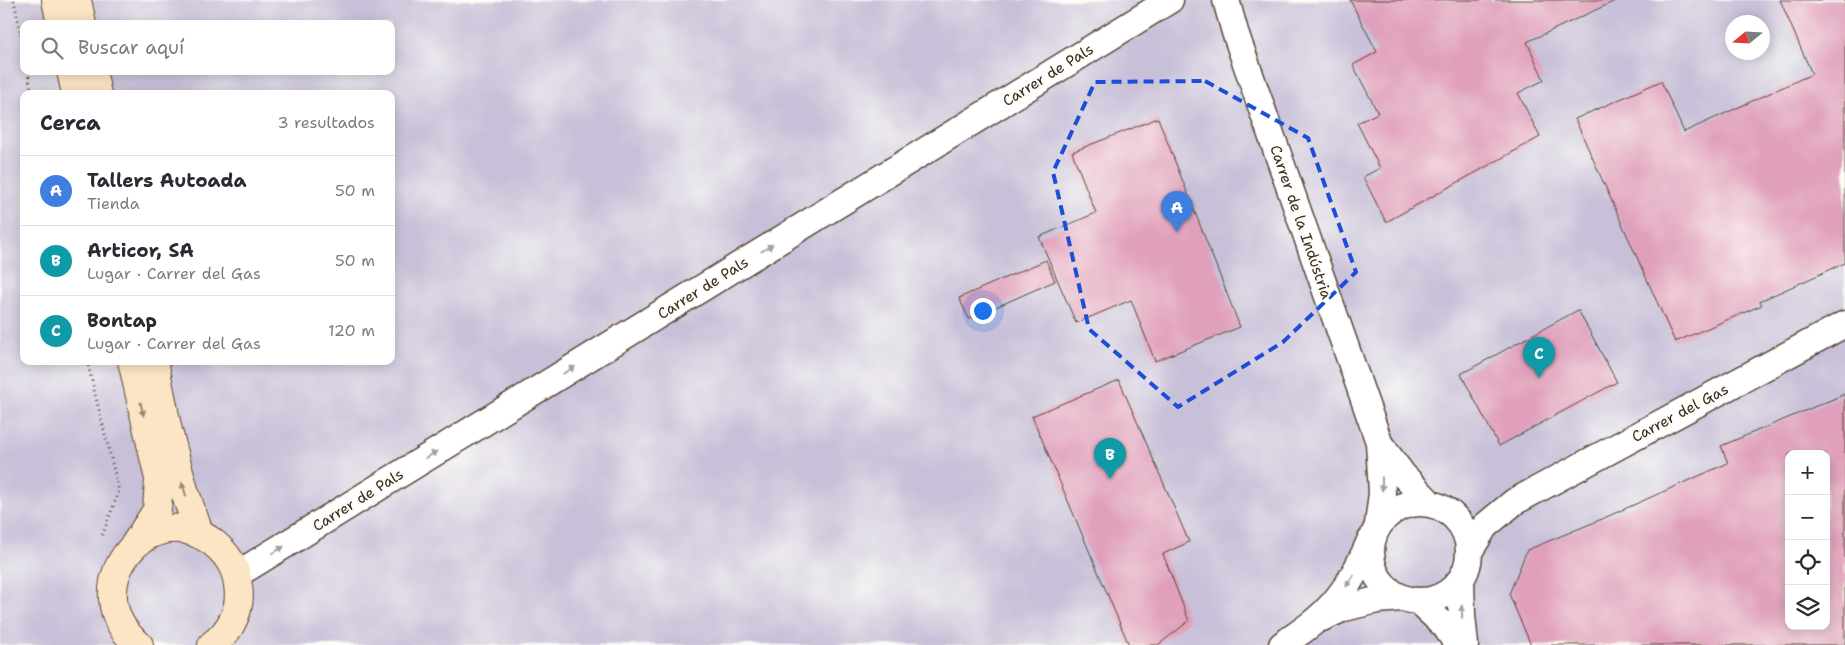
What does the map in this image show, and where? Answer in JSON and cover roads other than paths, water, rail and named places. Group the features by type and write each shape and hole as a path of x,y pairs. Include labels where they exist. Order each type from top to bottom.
{"main road":[{"path":"56,0 60,20"},
{"path":"77,0 81,20"},
{"path":"72,75 75,90"},
{"path":"93,75 96,90"},
{"path":"133,365 159,479 157,510 135,544"},
{"path":"155,365 168,431 184,490 200,535"},
{"path":"139,645 127,634 117,619 112,592 115,574 118,565 128,550 135,544 150,535 167,530 184,530 200,535 216,544 229,558 236,575 239,594 232,622 223,640"}],"street":[{"name":"Carrer de Pals","path":"236,575 1170,0"},
{"name":"Carrer de la Indústria","path":"1226,0 1235,32 1379,442 1382,493 1375,531"},
{"name":"Carrer del Gas","path":"1438,507 1495,509 1514,502 1845,324"},
{"name":"Carrer de la Indústria","path":"1379,442 1403,475 1438,507"},
{"path":"1282,645 1316,620 1336,600 1353,577 1375,531 1385,516 1406,504 1418,502 1438,507 1454,516 1465,533 1469,552 1465,571 1453,589 1442,596 1430,600 1377,600 1344,608 1316,620"},
{"name":"Carrer del Gas","path":"1469,552 1485,526 1514,502"},
{"path":"1375,531 1371,562 1375,574 1382,584 1392,592 1410,600 1445,626 1458,645"},
{"path":"1461,579 1465,645"}],"place":[{"name":"Tallers Autoada","path":"1177,232"},
{"name":"Bontap","path":"1539,378"},
{"name":"Articor, SA","path":"1110,479"}]}
